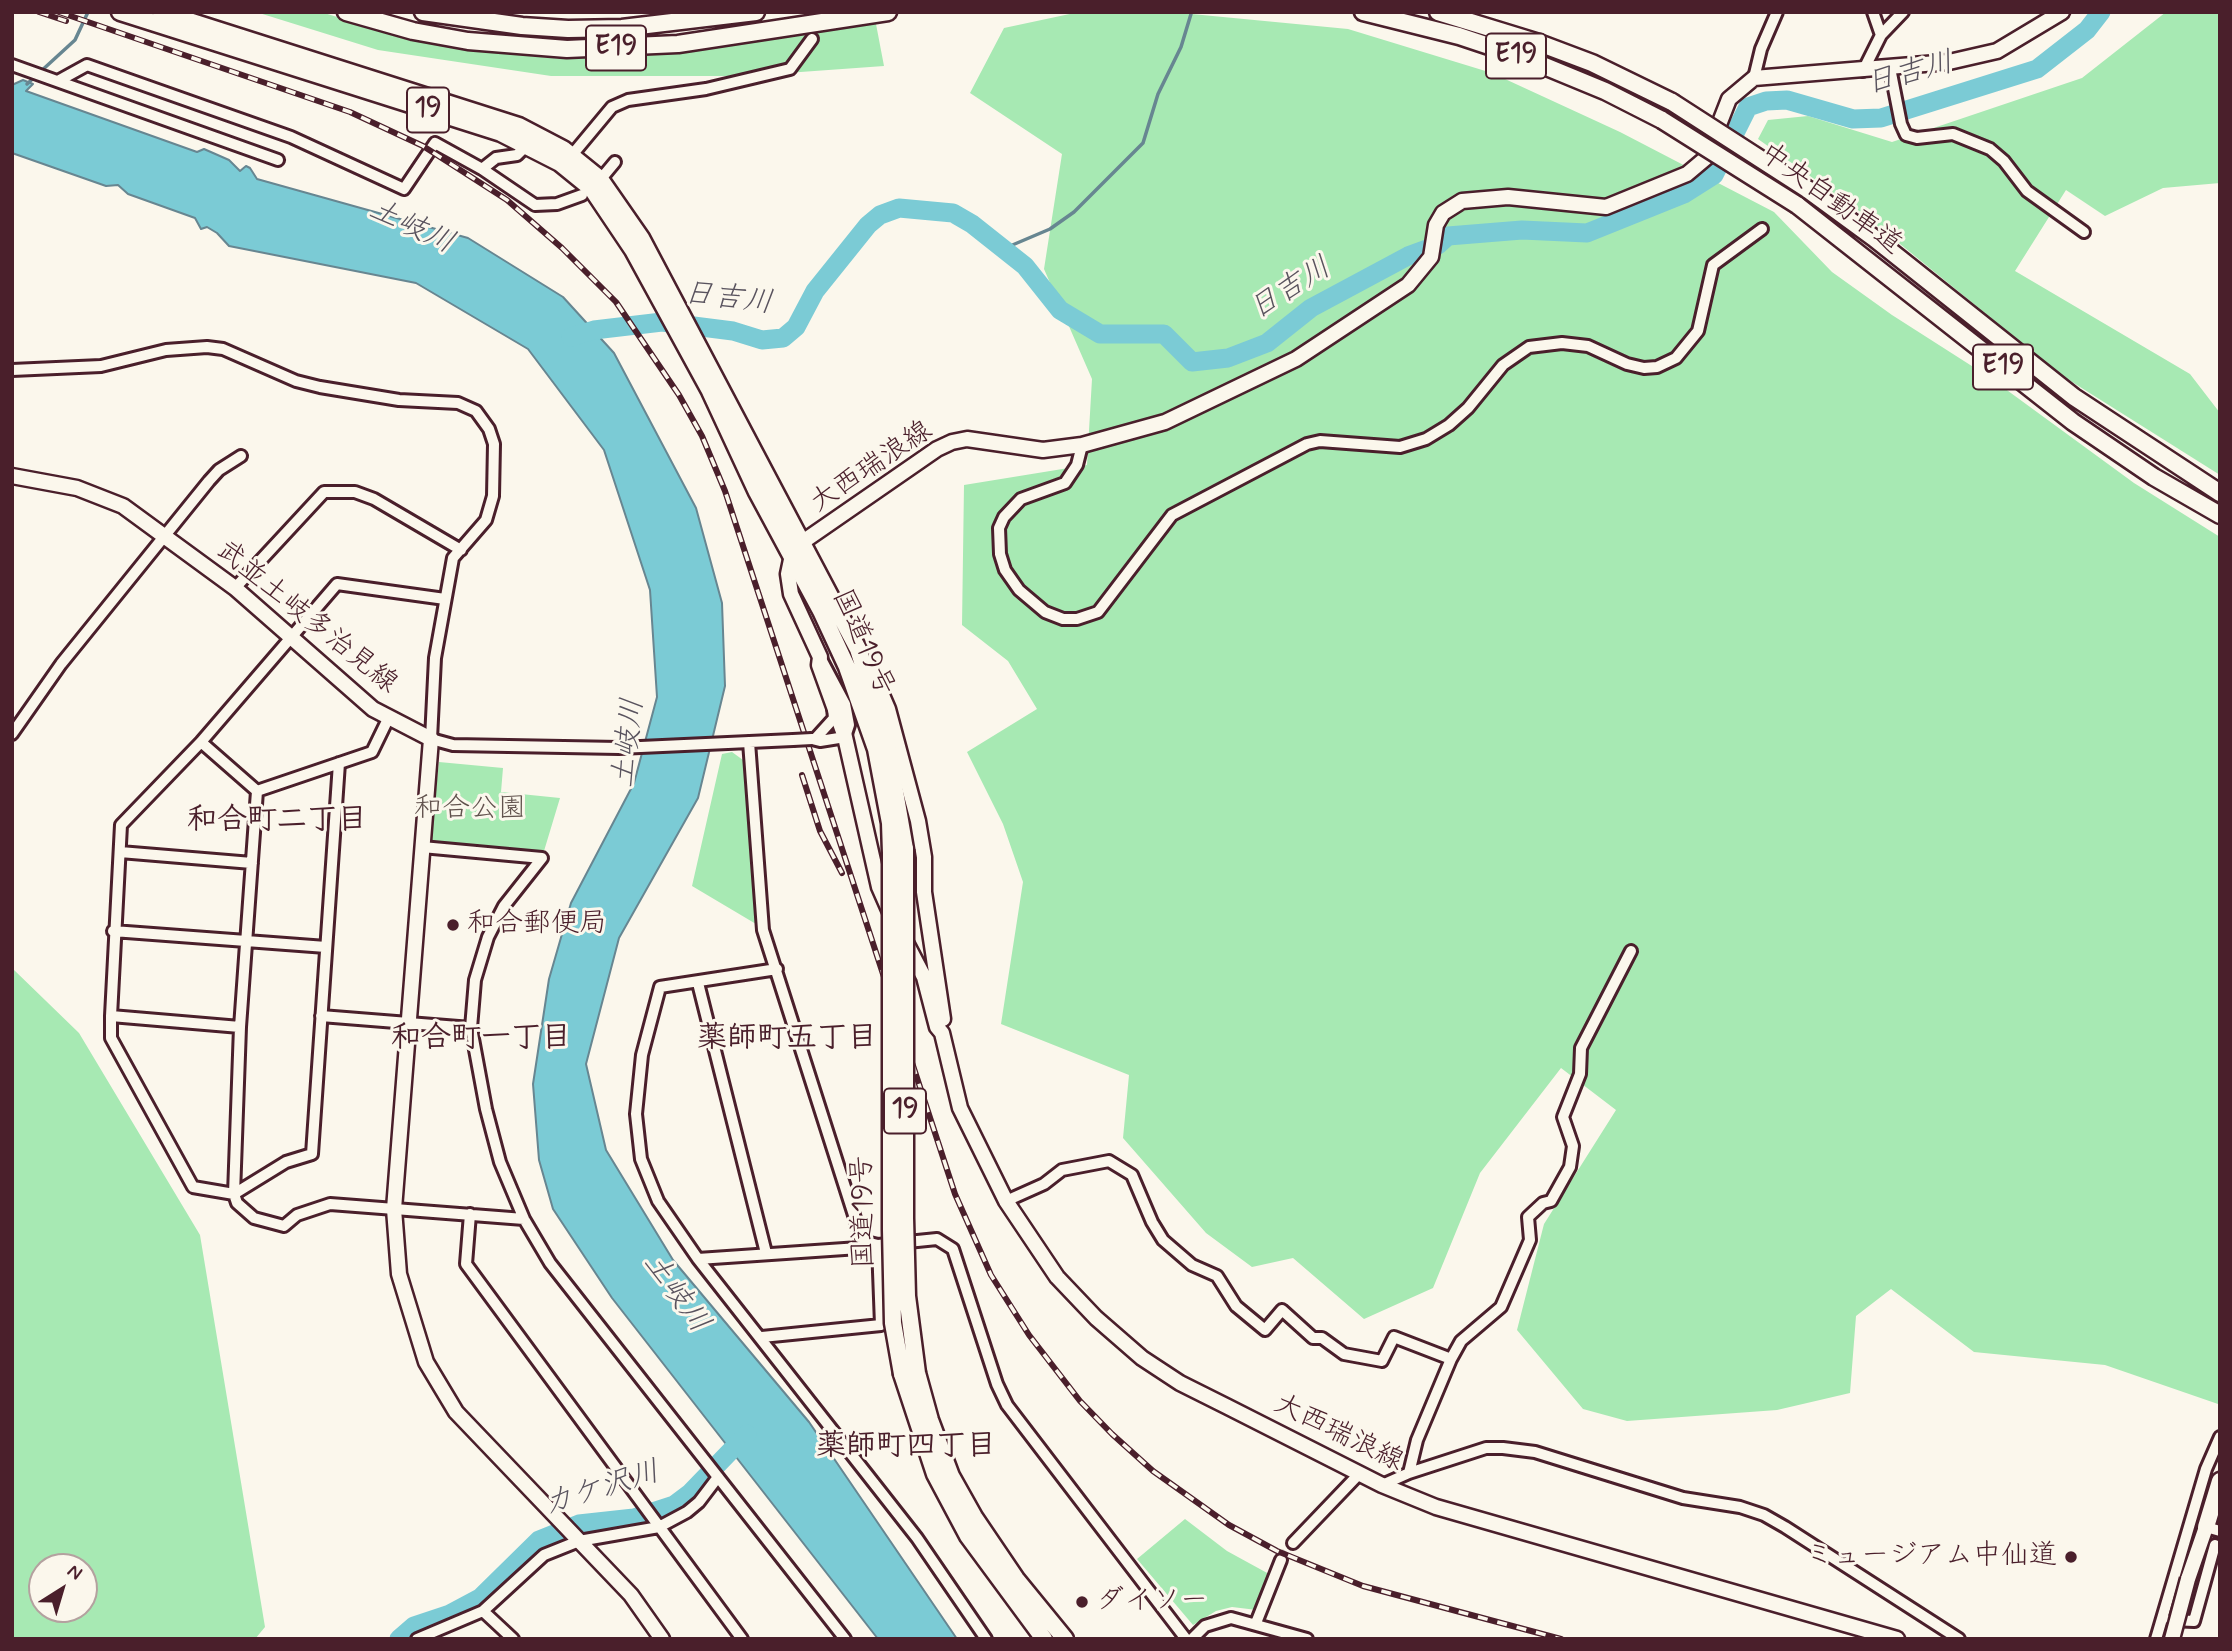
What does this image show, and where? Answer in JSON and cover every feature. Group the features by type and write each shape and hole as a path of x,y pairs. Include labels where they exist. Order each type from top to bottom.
{"highway":[{"name":"国道19号","path":"120,12 501,133 560,163 592,189 615,220 671,307 786,514 804,541 858,649 885,733 898,790 910,1373 935,1474 968,1536 1044,1639"},
{"name":"国道19号","path":"161,12 519,125 572,155 600,179 630,218 671,307"},
{"name":"E19","path":"346,12 412,31 468,41 567,49 678,44 888,12"},
{"name":"E19","path":"423,12 509,25 568,29 622,28 756,12"},
{"name":"中央自動車道","path":"1363,12 1460,37 1525,58 1605,91 1662,120 1797,205 2073,422 2154,477 2220,515"},
{"name":"中央自動車道","path":"1438,12 1550,47 1672,102 1807,189 1874,238 2074,397 2220,493"},
{"name":"国道19号","path":"688,337 821,611 864,709 898,851"},
{"name":"国道19号","path":"910,1373 951,1476 974,1517 1016,1579 1065,1639"},
{"path":"2213,1529 2220,1481"}],"main road":[{"path":"1754,78 1949,62 1997,51 2062,12"},
{"name":"大西瑞浪線","path":"792,555 804,541 952,442 967,439 1043,450 1082,445 1165,422 1296,359 1408,285 1431,257 1436,225 1451,206 1476,198 1508,197 1606,207 1687,174 1700,167 1706,158 1729,99 1744,83 1754,78"},
{"name":"武並土岐多治見線","path":"12,476 101,495 123,506 235,588 373,709 431,739"},
{"path":"792,555 788,574 790,594 820,657 819,665 845,737 879,887 924,977 937,1027 942,1033"},
{"path":"858,649 871,668 888,709 905,766 925,857 924,892 944,1026 942,1033"},
{"path":"431,739 394,1209 399,1274 426,1362 456,1412 631,1595 662,1639"},
{"path":"888,908 897,910 922,901 924,892"},
{"name":"大西瑞浪線","path":"942,1033 960,1108 1006,1201 1057,1277 1096,1318 1142,1358 1180,1383 1359,1474 1436,1507 1898,1639"},
{"path":"2172,1639 2188,1579 2213,1529"}],"street":[{"path":"1754,78 1761,49 1777,12"},
{"path":"1873,12 1881,35"},
{"path":"1863,71 1881,35 1903,12"},
{"path":"572,155 612,107 628,100 706,89 790,69 812,39"},
{"path":"12,65 278,160"},
{"path":"54,80 87,65 291,137 404,189 435,143 482,169 535,205 557,204 582,195"},
{"path":"1890,68 1900,124 1906,135 1912,137 1953,134 1990,149 2004,161 2027,191 2084,232"},
{"path":"482,169 496,158 517,155 527,145"},
{"path":"605,174 615,162"},
{"path":"1082,445 1077,465 1065,483 1021,499 1004,517 999,528 1000,554 1005,570 1019,590 1045,612 1063,619 1077,619 1098,612 1172,515 1307,444 1320,442 1400,447 1426,439 1449,425 1468,408 1503,365 1529,347 1562,343 1588,346 1627,364 1644,368 1676,358 1698,331 1713,265 1762,229"},
{"path":"12,370 101,366 166,350 207,347 223,349 296,381 320,387 399,400 458,403 476,411 489,429 494,444 493,496 486,520 453,558 435,658 431,739 453,745 619,748 814,739 820,741 845,737 849,719 845,704 826,662 820,657"},
{"path":"12,734 61,664 219,470 241,456"},
{"path":"235,588 324,492 355,492 374,499 461,550"},
{"path":"339,763 312,1154 286,1162 234,1194 193,1187 111,1038 113,931 121,825 201,742 337,584 445,599"},
{"path":"814,739 834,719 832,700"},
{"path":"257,791 372,752 389,717"},
{"path":"201,742 257,791"},
{"path":"749,742 763,930 860,1234 866,1242 878,1245 937,1239 953,1249 997,1384 1007,1405 1186,1639"},
{"path":"257,791 240,1027 234,1194 237,1203 254,1218 284,1226 297,1215 330,1204 524,1219"},
{"path":"422,847 542,858 504,906 488,937 475,980 471,1028 489,1122 500,1162 524,1219 550,1263 845,1639"},
{"path":"120,852 251,863"},
{"path":"113,931 326,947"},
{"path":"1409,1474 1417,1440 1451,1359 1461,1341 1501,1307 1530,1240 1528,1217 1543,1203 1551,1201 1570,1167 1573,1146 1563,1117 1580,1074 1581,1048 1631,951"},
{"path":"777,969 660,987 642,1055 636,1114 641,1159 658,1201 698,1259 762,1337 917,1538 986,1639"},
{"path":"698,983 766,1253"},
{"path":"111,1016 240,1027"},
{"path":"321,1016 471,1028"},
{"path":"1006,1201 1044,1184 1062,1170 1109,1161 1132,1175 1152,1223 1163,1240 1192,1265 1217,1276 1236,1306 1265,1330 1282,1310 1313,1338 1322,1338 1344,1354 1382,1361 1394,1337 1451,1359"},
{"path":"470,1214 466,1264 742,1639"},
{"path":"698,1259 859,1248 866,1242"},
{"path":"762,1337 881,1325 878,1245"},
{"path":"2156,1639 2206,1469 2220,1437"},
{"path":"1382,1485 1486,1448 1535,1452 1683,1498 1740,1507 1764,1515 1959,1639"},
{"path":"1293,1543 1359,1474"},
{"path":"417,1639 483,1611 544,1555 579,1541 659,1527 699,1502 718,1477"},
{"path":"2162,1619 2194,1621 2215,1545"},
{"path":"1255,1623 1281,1560"},
{"path":"483,1611 513,1639"},
{"path":"1192,1639 1205,1626 1220,1619 1231,1618 1307,1639"}],"green space":[{"path":"256,12 321,12 405,38 484,52 565,59 746,43 876,24 884,66 745,76 551,76 378,50"},
{"path":"1079,12 1171,12 1348,29 1492,73 1620,132 1774,212 1832,272 1892,315 1989,377 2134,483 2220,537 2218,1404 2105,1365 1974,1352 1891,1289 1856,1316 1850,1393 1777,1410 1627,1421 1583,1409 1517,1330 1544,1224 1616,1110 1561,1068 1480,1173 1433,1288 1364,1319 1293,1258 1252,1267 1206,1233 1123,1138 1129,1075 1001,1024 1023,882 1003,824 967,752 1037,709 1008,661 962,625 964,485 1087,465 1092,379 1044,269 1062,154 970,93 1004,28"},
{"path":"2166,12 2220,12 2220,183 2163,188 2105,216 2066,190 2015,271 2190,374 2220,413 2220,475 2061,375 1862,213 1758,139 1768,120 1808,116 1892,142 2082,78"},
{"path":"732,752 743,760 756,924 692,886 722,754"},
{"name":"和合公園","path":"439,762 503,768 501,792 560,798 544,851 430,843"},
{"path":"12,968 79,1033 200,1235 265,1627 255,1639 12,1639"},
{"path":"1185,1519 1227,1551 1269,1574 1257,1610 1232,1607 1216,1611 1193,1625 1137,1559"}],"water":[{"name":"土岐川","path":"23,80 33,84 26,91 197,152 204,149 229,160 240,171 246,166 250,168 257,179 468,238 563,297 614,353 696,508 722,603 725,686 698,798 619,938 586,1064 606,1150 673,1260 809,1422 957,1639 878,1639 612,1298 553,1209 539,1160 533,1084 549,979 571,903 634,783 657,697 650,590 604,450 528,349 416,283 229,246 217,233 207,227 201,229 195,218 128,194 118,185 106,186 12,153 12,85"}],"waterway":[{"path":"27,84 75,40 88,12"},
{"name":"日吉川","path":"571,337 594,330 662,322 733,331 762,340 783,338 796,327 815,291 868,225 880,215 899,208 953,213 972,224 1025,266 1060,310 1100,334 1164,334 1192,362 1228,358 1267,343 1311,308 1408,256 1438,245 1448,236 1522,230 1587,233 1684,194 1714,175 1748,107 1766,101 1787,100 1853,119 1881,118 2037,69 2087,30 2101,12"},
{"path":"1003,249 1050,229 1074,212 1143,143 1158,94 1181,47 1191,14"},
{"name":"カケ沢川","path":"399,1639 414,1626 450,1614 480,1598 539,1540 579,1524 634,1518 674,1505 690,1493 747,1434"}],"tunnel":[{"path":"1281,1560 1293,1543"}],"railway":[{"path":"39,12 66,21"},
{"path":"59,12 350,112 423,146 507,200 562,248 616,302 679,395 702,436 725,491 955,1194 991,1275 1029,1335 1080,1401 1112,1434 1153,1471 1229,1525 1277,1551 1363,1586 1561,1639"},
{"path":"802,775 820,831 842,873"}],"place":[{"name":"和合郵便局","path":"453,925"},
{"name":"ミュージアム中仙道","path":"2071,1557"},
{"name":"ダイソー","path":"1082,1602"}],"district":[{"name":"和合町二丁目","path":"277,822"},
{"name":"和合町一丁目","path":"481,1040"},
{"name":"薬師町五丁目","path":"787,1040"},
{"name":"薬師町四丁目","path":"906,1448"}]}
